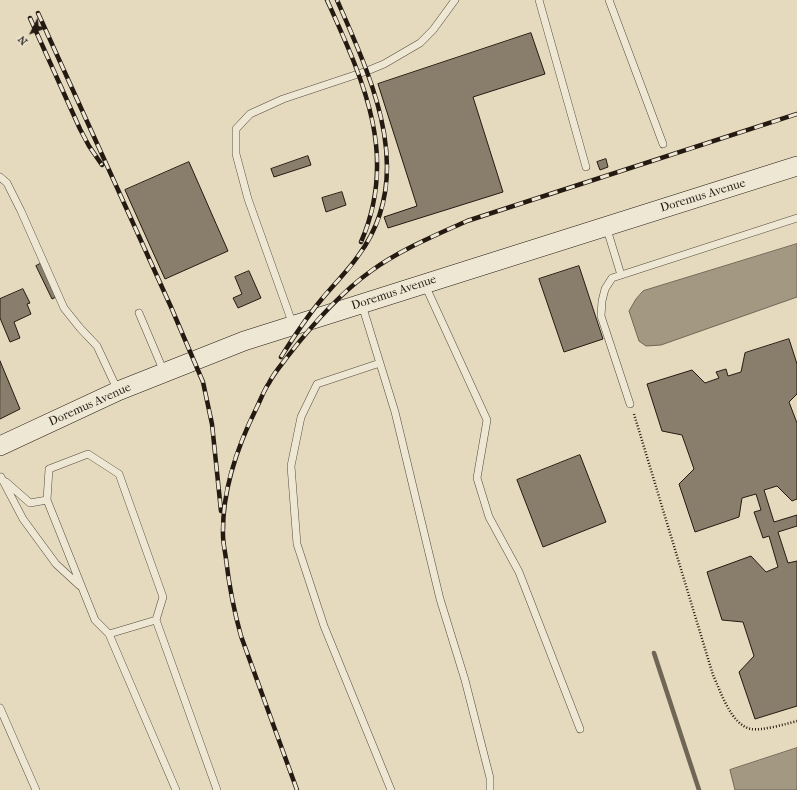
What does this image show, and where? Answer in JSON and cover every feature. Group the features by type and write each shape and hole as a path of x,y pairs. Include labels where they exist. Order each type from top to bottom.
{"main road":[{"name":"Doremus Avenue","path":"0,446 118,391 244,341 797,166"}],"lane":[{"path":"293,325 248,199 236,154 236,129 250,114 283,99 384,64 420,43 433,30 455,0"},
{"path":"539,0 586,167"},
{"path":"609,0 663,144"},
{"path":"0,177 7,183 21,211 64,308 80,328 98,346 118,391"},
{"path":"630,404 601,316 602,301 605,289 612,278 797,218"},
{"path":"606,226 621,274"},
{"path":"424,283 488,420 477,478 490,517 519,572 580,729"},
{"path":"361,303 395,412 440,599 465,680 490,778 490,790"},
{"path":"139,313 164,373"},
{"path":"380,363 317,384 301,417 291,466 297,544 324,626 390,790"},
{"path":"176,790 109,634 95,620 47,500 49,469 88,454 120,474 163,597 156,620 217,790"},
{"path":"0,476 30,503 47,500"},
{"path":"0,476 23,519 56,564 82,587"},
{"path":"109,634 156,620"},
{"path":"0,708 36,790"}],"path":[{"path":"630,404 633,409 713,676 727,706 736,720 751,729 777,727 797,721"}],"shaded area":[{"path":"797,244 797,297 661,345 646,346 639,341 629,311 643,291"},
{"path":"797,748 797,790 735,790 730,770"}],"building":[{"path":"531,33 545,74 473,97 503,192 388,228 384,217 417,206 378,84"},
{"path":"308,156 311,165 274,177 271,169"},
{"path":"606,159 608,167 600,170 597,162"},
{"path":"189,162 228,251 165,279 125,190"},
{"path":"342,192 346,205 326,212 322,198"},
{"path":"42,263 58,296 52,299 36,266"},
{"path":"579,266 603,339 564,352 539,279"},
{"path":"249,271 261,298 238,308 233,298 242,294 235,277"},
{"path":"23,289 30,303 27,304 31,314 14,322 20,338 10,342 0,318 0,299"},
{"path":"789,339 797,364 797,394 789,402 797,423 797,499 792,501 777,486 764,490 774,522 797,515 797,526 778,532 788,563 797,561 797,706 755,719 739,672 754,656 743,622 722,620 707,572 751,556 766,572 778,567 769,536 763,538 754,512 761,510 756,494 742,498 739,517 695,532 679,484 694,469 682,435 662,431 647,384 692,370 705,383 719,378 716,372 726,369 728,376 741,372 745,353"},
{"path":"0,361 20,409 0,419"},
{"path":"580,455 606,522 543,547 517,480"}],"waterway":[{"path":"654,653 699,790"}],"railway":[{"path":"327,0 353,59 364,89 372,118 376,148 377,179 372,210 361,242"},
{"path":"281,357 310,314 358,256 376,225 385,194 387,161 383,128 375,95 337,0"},
{"path":"38,13 171,307 203,382 212,424 221,511"},
{"path":"30,18 80,129 102,165"},
{"path":"297,790 241,636 230,588 223,538 225,502 237,453 264,392 278,369 316,322 359,280 382,263 418,244 467,221 797,114"}]}
